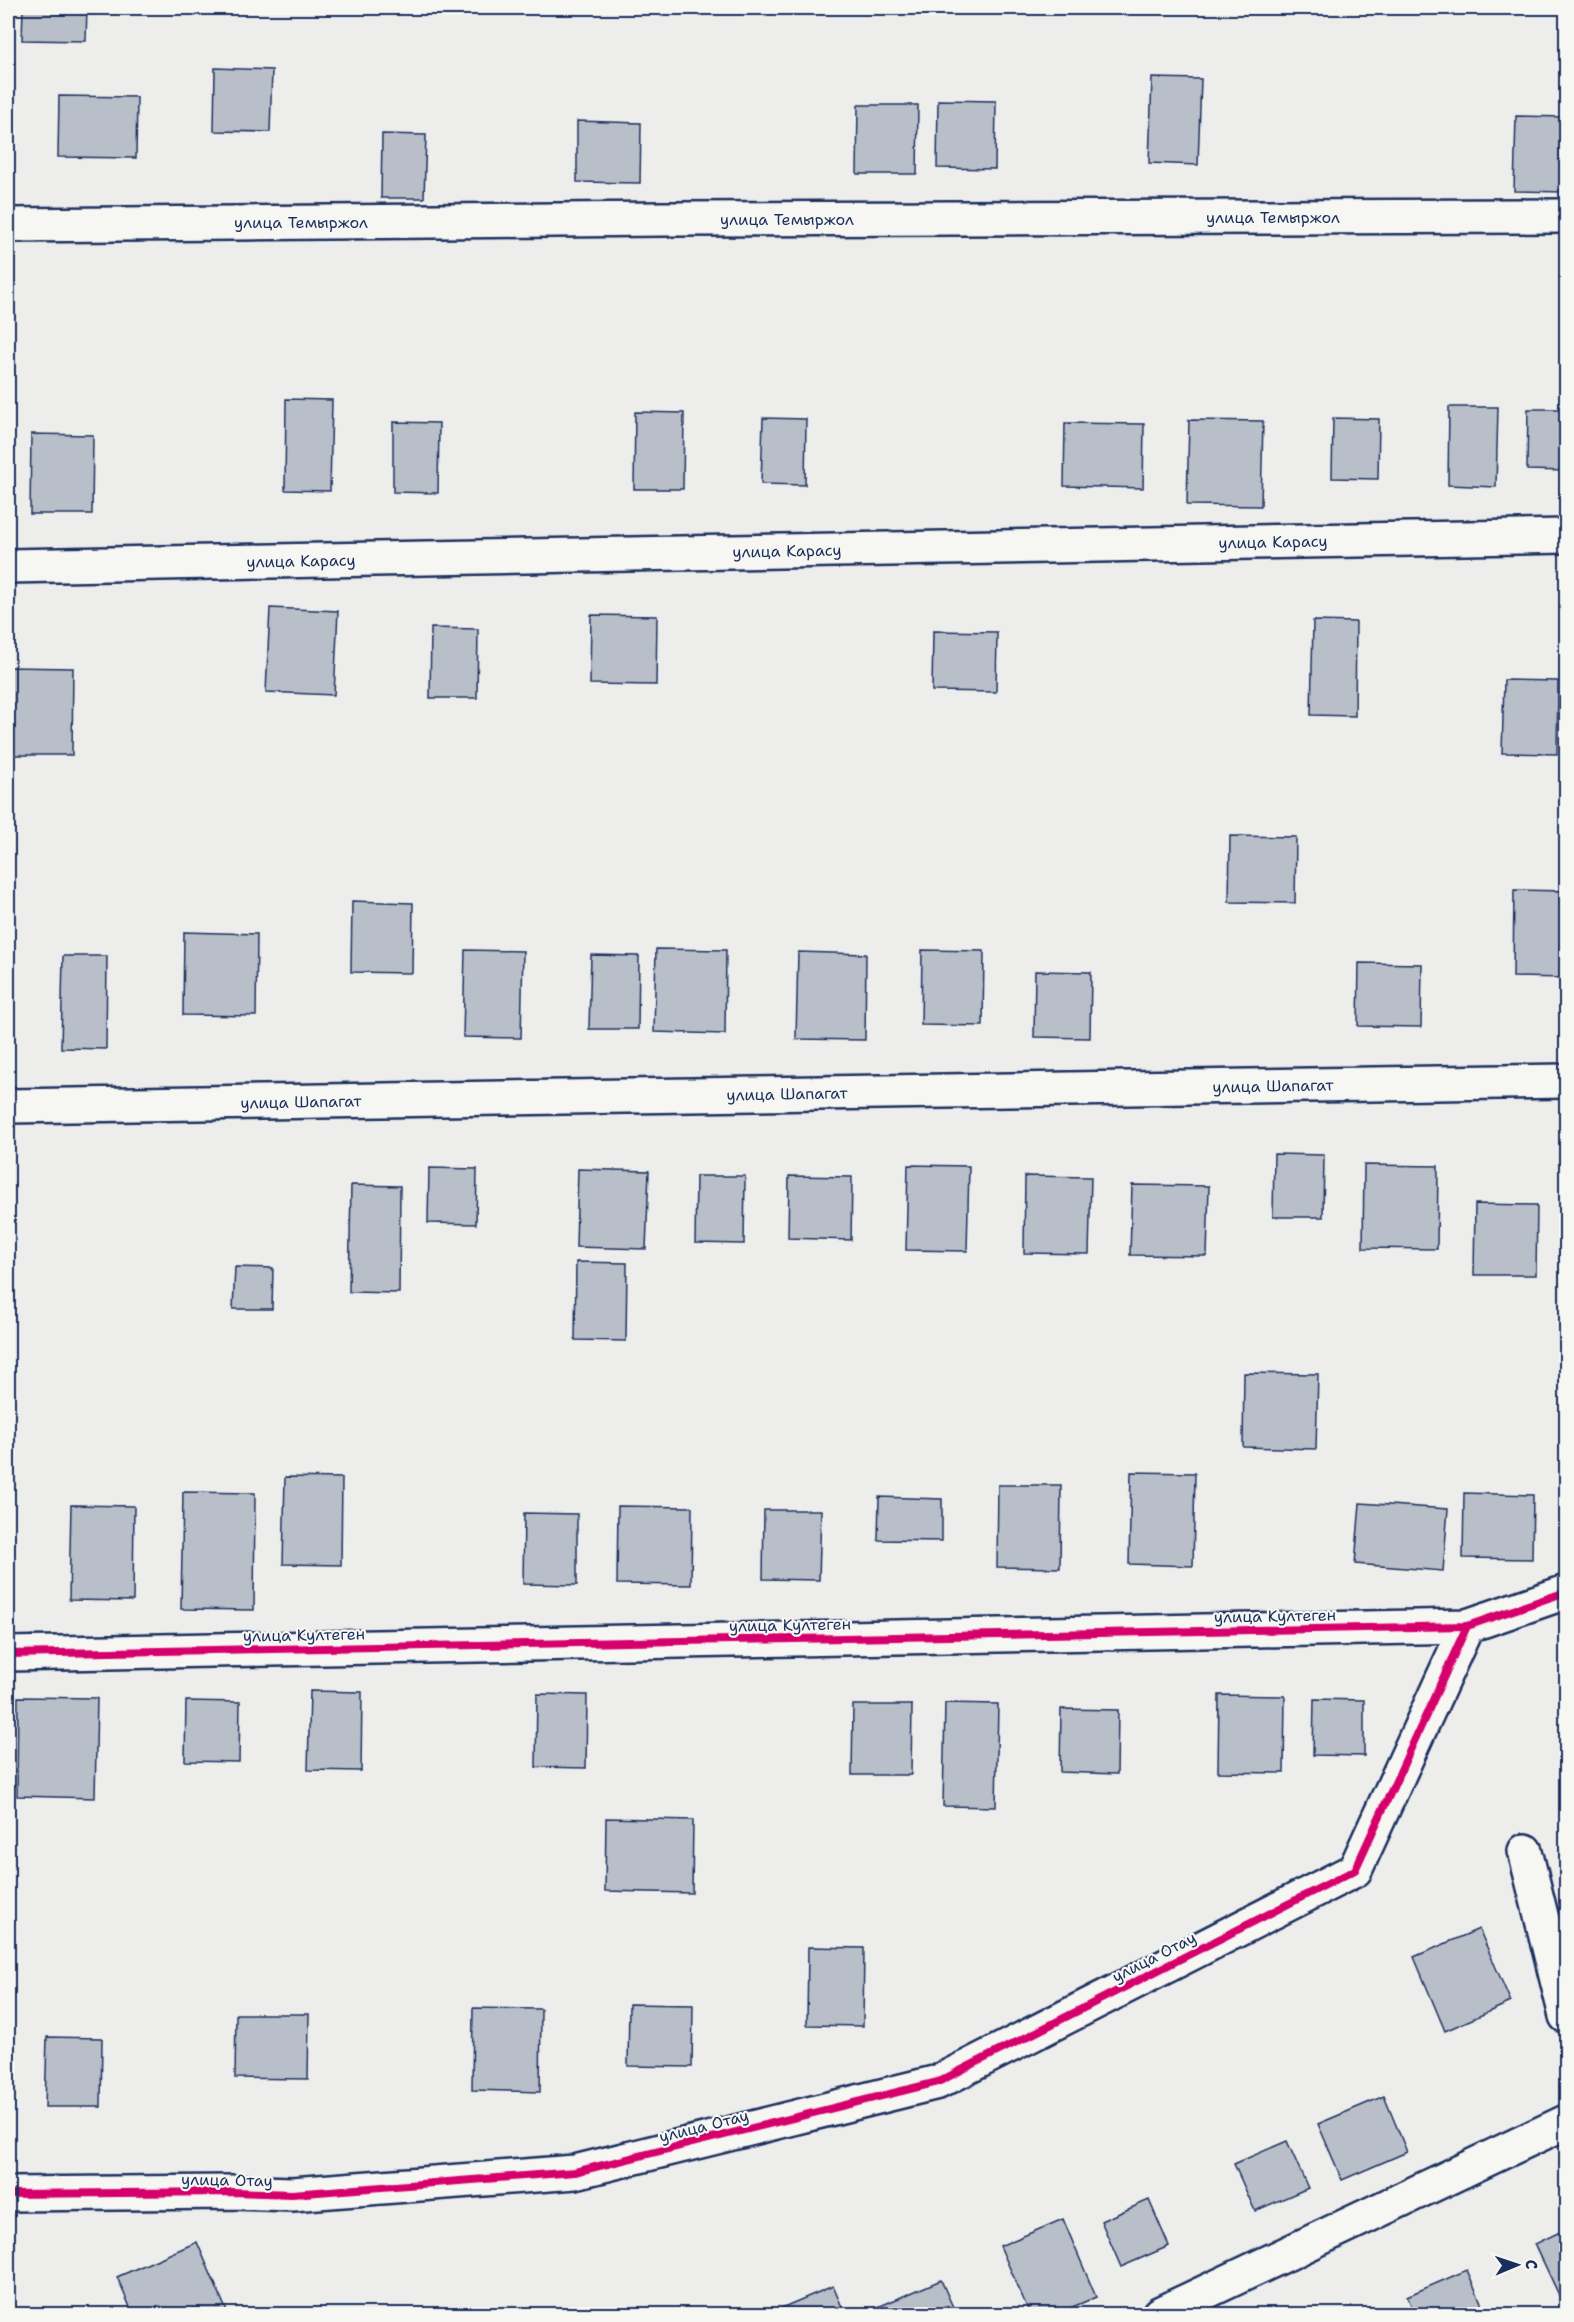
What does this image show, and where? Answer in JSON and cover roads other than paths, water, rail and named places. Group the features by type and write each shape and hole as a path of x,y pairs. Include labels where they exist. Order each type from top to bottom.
{"street":[{"name":"улица Темыржол","path":"8,225 676,219 1566,216"},
{"name":"улица Карасу","path":"8,566 1566,536"},
{"name":"улица Шапагат","path":"8,1106 1566,1081"},
{"name":"улица Култеген","path":"8,1654 1467,1626 1566,1592"},
{"name":"улица Отау","path":"8,2194 232,2192 292,2194 575,2172 938,2082 1355,1870 1467,1626"},
{"path":"1524,1851 1566,2016"},
{"path":"1159,2314 1566,2122"}]}
